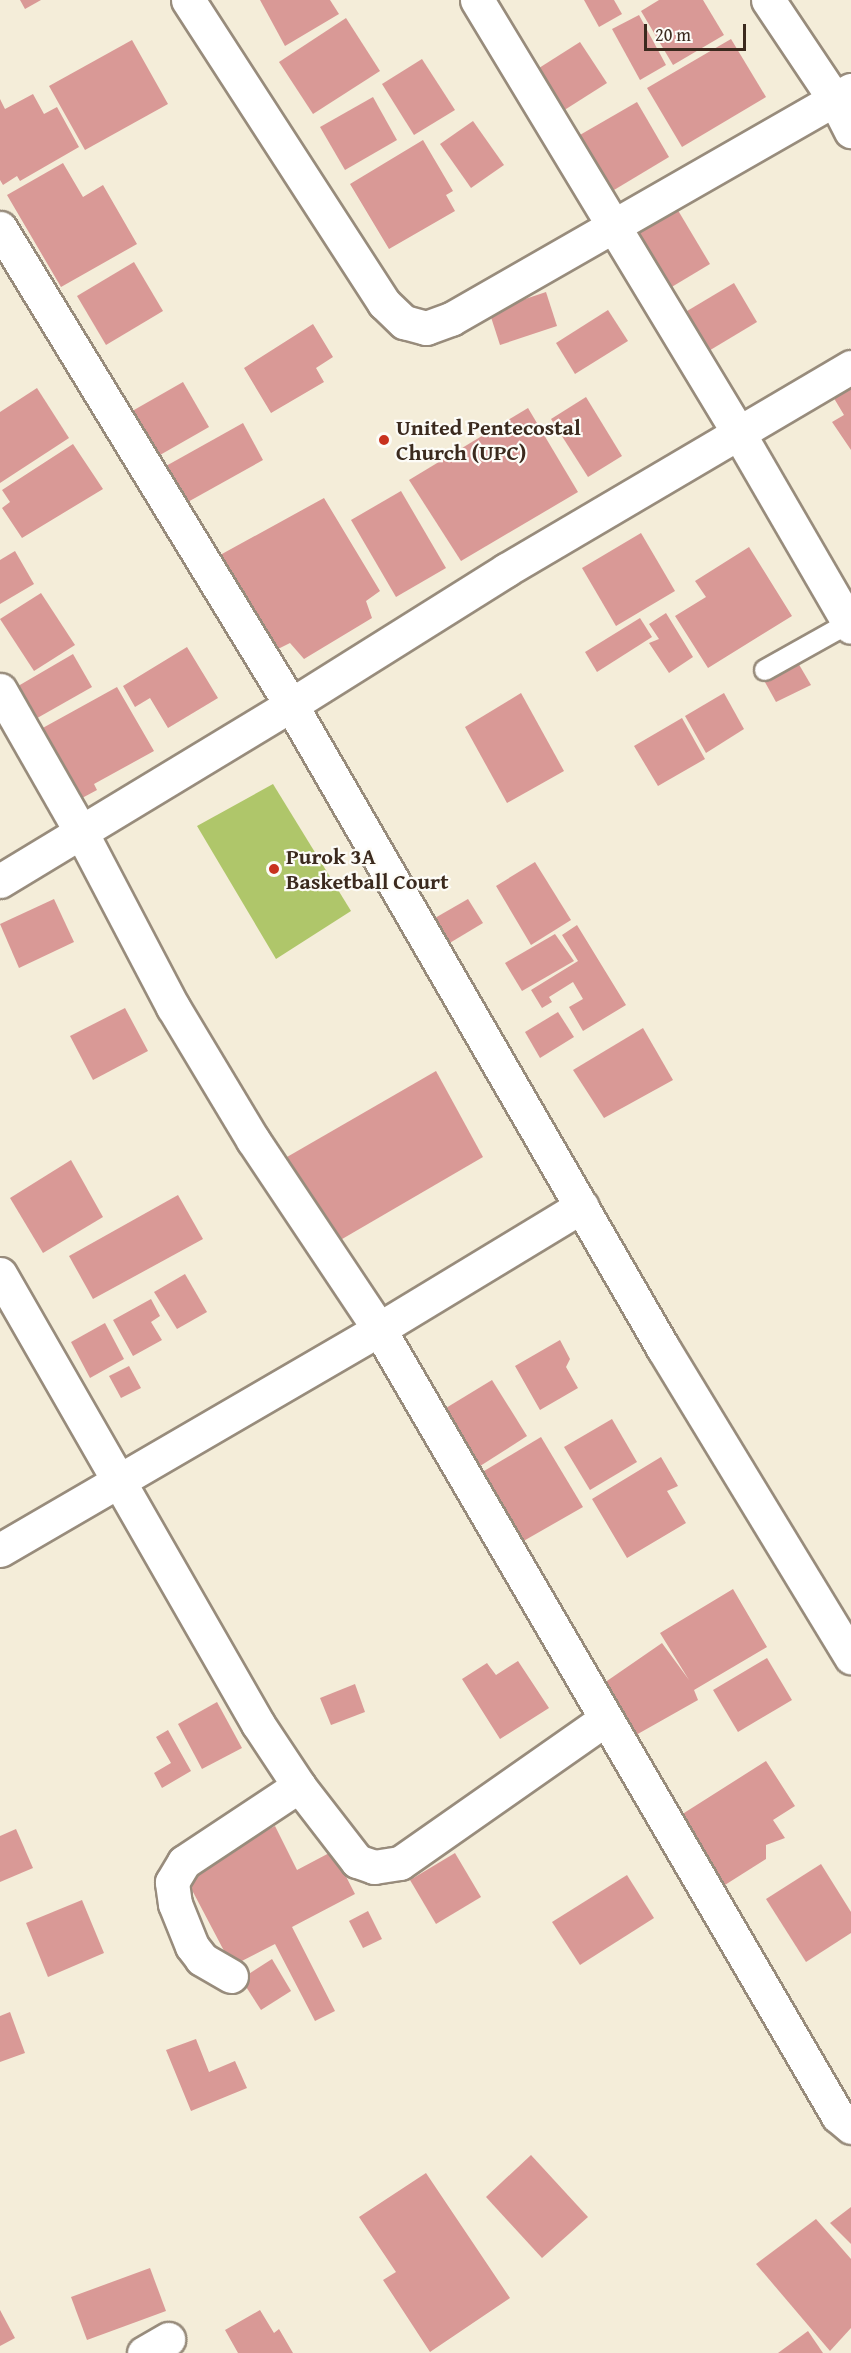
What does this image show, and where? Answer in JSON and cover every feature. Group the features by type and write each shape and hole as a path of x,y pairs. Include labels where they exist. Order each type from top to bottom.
{"street":[{"path":"188,0 384,303 404,322 426,328 451,319 843,95"},
{"path":"477,0 738,432 850,625"},
{"path":"768,0 843,95 851,131"},
{"path":"0,228 291,705 663,1348 851,1657"},
{"path":"0,881 291,705 506,570 851,367"},
{"path":"0,690 81,832 197,1048 253,1140 380,1329 832,2106 851,2127"},
{"path":"0,1550 380,1329 582,1206"},
{"path":"0,1274 258,1724 299,1786 357,1861 374,1867 400,1863 606,1719"},
{"path":"231,1976 202,1959 192,1946 175,1904 172,1882 184,1862 299,1786"}],"lane":[{"path":"765,670 850,625"}],"green space":[{"name":"Purok 3A Basketball Court","path":"273,784 351,911 276,959 197,826"}],"building":[{"path":"20,0 41,0 25,9"},
{"path":"260,0 330,0 339,14 285,46"},
{"path":"584,0 614,0 622,14 599,27"},
{"path":"659,0 703,0 724,35 673,65 641,11"},
{"path":"639,15 666,65 640,80 612,29"},
{"path":"346,18 380,71 313,114 279,62"},
{"path":"731,39 766,97 682,147 647,88"},
{"path":"132,40 168,104 85,150 49,86"},
{"path":"580,42 607,83 555,116 528,75"},
{"path":"422,59 455,110 414,135 382,84"},
{"path":"33,94 44,114 57,107 79,147 20,181 17,176 3,185 0,180 0,99 5,109"},
{"path":"373,97 397,140 345,170 320,127"},
{"path":"637,102 669,157 599,199 566,143"},
{"path":"473,121 504,165 471,188 440,144"},
{"path":"423,140 453,191 446,195 455,211 389,249 350,184"},
{"path":"63,163 83,197 103,185 137,244 61,287 7,195"},
{"path":"676,207 710,264 665,291 626,235"},
{"path":"134,262 163,311 106,345 77,296"},
{"path":"734,283 757,322 697,358 672,320"},
{"path":"546,292 557,326 500,345 489,311"},
{"path":"608,310 628,341 575,374 556,343"},
{"path":"313,324 333,357 316,368 324,382 271,413 244,368"},
{"path":"183,382 209,427 153,459 127,414"},
{"path":"851,385 851,450 832,422 844,415 832,395"},
{"path":"37,388 69,438 0,483 0,412"},
{"path":"586,397 622,456 588,477 551,419"},
{"path":"528,408 578,492 461,561 409,480"},
{"path":"243,423 263,460 186,503 166,466"},
{"path":"73,444 103,489 22,538 2,508 10,502 2,490"},
{"path":"401,491 446,568 396,597 351,520"},
{"path":"324,498 380,591 366,601 372,618 304,659 290,643 268,654 211,560"},
{"path":"641,533 675,591 616,626 582,568"},
{"path":"749,547 792,616 708,668 675,616 706,597 695,581"},
{"path":"15,551 34,584 0,604 0,560"},
{"path":"41,593 75,645 34,671 0,619"},
{"path":"666,613 693,657 669,673 649,643 659,639 649,624"},
{"path":"640,618 652,637 597,672 585,652"},
{"path":"187,647 218,698 168,728 150,698 135,707 123,686"},
{"path":"73,654 92,687 32,721 13,689"},
{"path":"794,656 811,685 776,702 761,675"},
{"path":"117,687 154,751 94,784 97,790 69,805 30,735"},
{"path":"521,693 564,771 507,803 465,727"},
{"path":"724,693 744,729 706,753 685,716"},
{"path":"682,718 705,759 658,786 634,746"},
{"path":"535,862 571,920 531,945 496,886"},
{"path":"54,899 74,942 19,968 0,924"},
{"path":"468,899 483,923 443,947 428,922"},
{"path":"577,925 626,1005 583,1031 569,1007 583,999 573,982 549,997 552,1002 542,1008 531,990 578,961 562,935"},
{"path":"555,934 574,961 522,991 505,963"},
{"path":"125,1008 148,1051 93,1080 70,1036"},
{"path":"558,1012 574,1037 540,1058 525,1032"},
{"path":"643,1028 673,1080 604,1118 573,1070"},
{"path":"436,1071 483,1157 337,1242 287,1157"},
{"path":"71,1160 103,1217 43,1253 10,1198"},
{"path":"178,1195 203,1239 93,1299 69,1256"},
{"path":"185,1274 207,1312 177,1329 154,1292"},
{"path":"151,1299 160,1316 151,1322 162,1340 133,1356 113,1320"},
{"path":"105,1323 124,1359 90,1378 71,1342"},
{"path":"560,1340 570,1359 566,1367 578,1388 540,1410 515,1366"},
{"path":"129,1366 141,1388 121,1398 109,1376"},
{"path":"492,1380 527,1436 477,1468 441,1411"},
{"path":"612,1419 637,1462 590,1490 564,1447"},
{"path":"541,1437 583,1507 520,1543 479,1474"},
{"path":"661,1457 678,1486 667,1491 686,1523 627,1558 592,1499"},
{"path":"733,1589 767,1647 694,1690 698,1700 636,1735 604,1683 662,1643 689,1680 660,1633"},
{"path":"767,1658 792,1700 738,1732 713,1690"},
{"path":"518,1661 549,1708 500,1739 462,1679 487,1663 496,1675"},
{"path":"355,1684 365,1712 331,1725 320,1698"},
{"path":"217,1702 242,1748 202,1769 178,1724"},
{"path":"168,1730 191,1771 162,1788 154,1773 171,1763 156,1737"},
{"path":"766,1761 795,1806 773,1820 785,1838 766,1845 766,1859 717,1890 673,1820"},
{"path":"275,1826 297,1870 333,1851 355,1894 292,1927 335,2011 315,2021 275,1944 232,1966 183,1873"},
{"path":"16,1829 33,1868 0,1882 0,1836"},
{"path":"455,1853 481,1897 436,1924 410,1880"},
{"path":"821,1864 851,1912 851,1933 806,1962 766,1899"},
{"path":"627,1875 654,1918 580,1965 552,1922"},
{"path":"82,1900 104,1953 48,1977 26,1923"},
{"path":"368,1911 382,1939 363,1948 349,1921"},
{"path":"272,1959 291,1991 261,2010 241,1979"},
{"path":"10,2012 25,2053 0,2062 0,2016"},
{"path":"196,2039 209,2072 235,2061 247,2088 191,2111 166,2050"},
{"path":"531,2155 588,2217 542,2258 486,2197"},
{"path":"426,2173 510,2298 430,2352 383,2280 396,2272 359,2217"},
{"path":"851,2207 851,2244 830,2223"},
{"path":"816,2219 851,2259 851,2328 830,2351 756,2264"},
{"path":"150,2268 166,2311 87,2340 71,2297"},
{"path":"0,2310 15,2338 0,2346"},
{"path":"260,2310 274,2333 279,2329 293,2353 238,2353 225,2330"},
{"path":"808,2331 823,2353 778,2353"}],"place":[{"name":"United Pentecostal Church (UPC)","path":"384,440"},
{"name":"Purok 3A Basketball Court","path":"274,869"}]}
